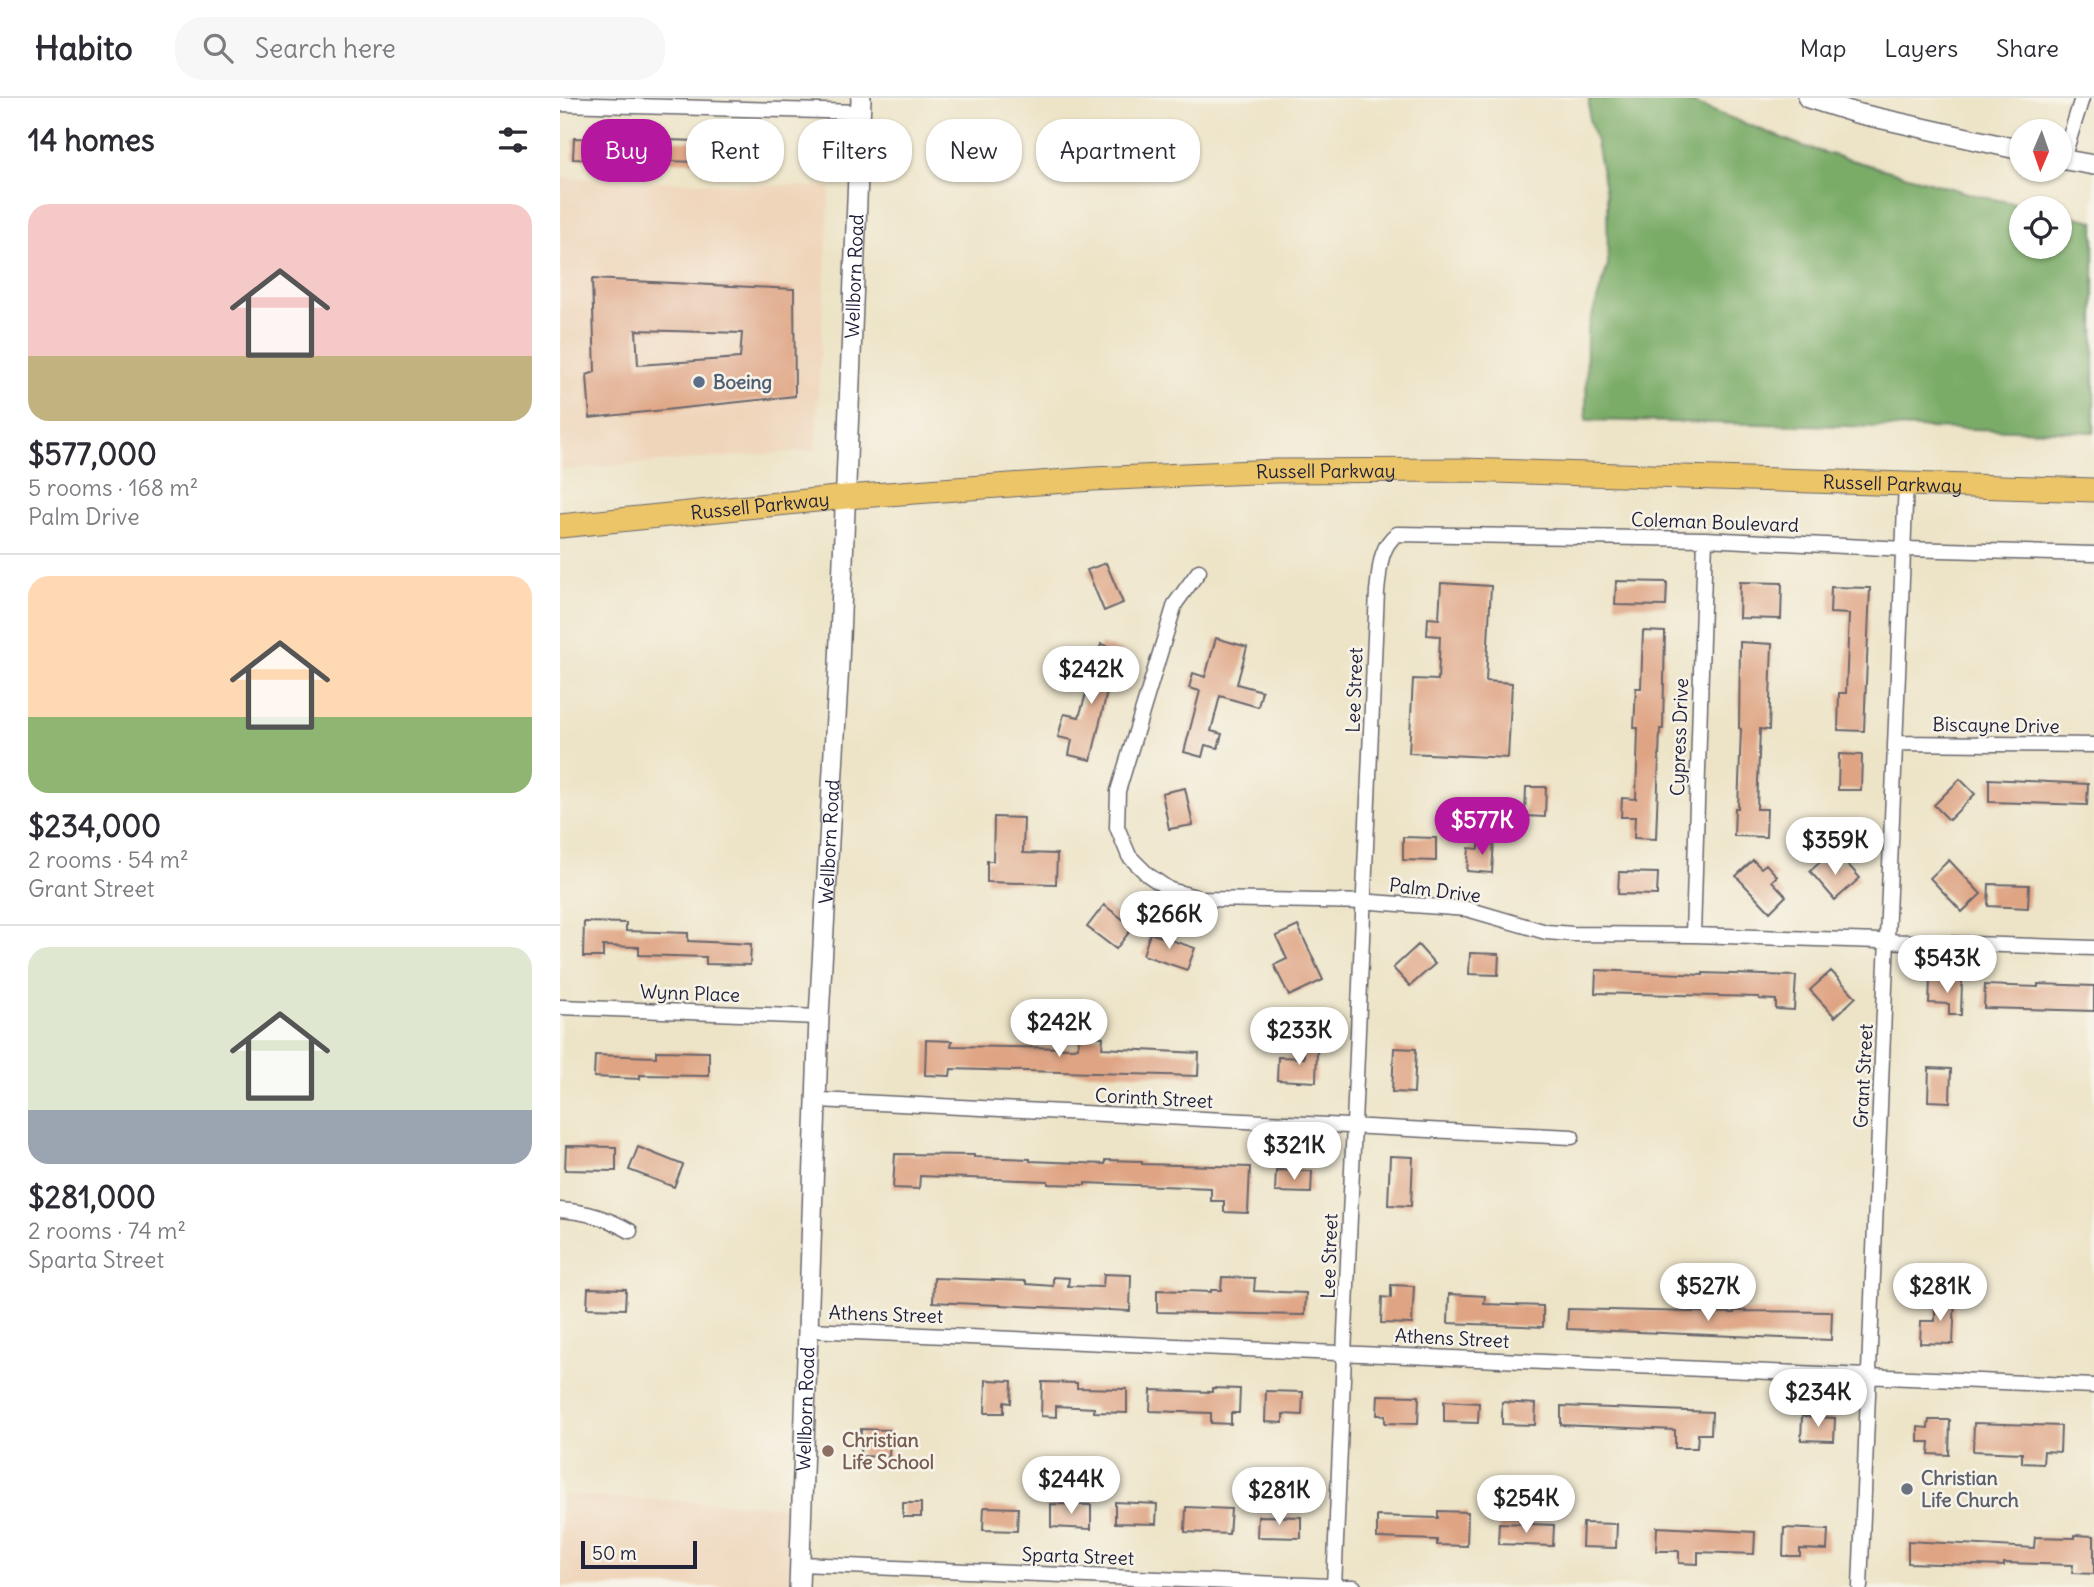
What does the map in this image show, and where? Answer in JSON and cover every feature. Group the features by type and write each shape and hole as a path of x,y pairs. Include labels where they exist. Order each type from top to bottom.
{"main road":[{"name":"Russell Parkway","path":"560,526 846,497 1093,479 1276,471 1463,470 2094,490"}],"street":[{"path":"1808,98 1856,113 2009,147"},
{"path":"2072,127 2082,98"},
{"path":"560,104 861,105"},
{"name":"Wellborn Road","path":"799,1587 819,1017 846,497 861,105"},
{"path":"2072,161 2094,165"},
{"name":"Grant Street","path":"1860,1587 1906,482"},
{"name":"Coleman Boulevard","path":"1377,591 1382,553 1389,540 1397,534 1704,539 1905,549 2094,554"},
{"name":"Cypress Drive","path":"1693,935 1704,539"},
{"name":"Palm Drive","path":"1199,571 1175,604 1118,791 1117,827 1129,856 1147,876 1170,890 1203,899 1364,902 1467,909 1546,932 2094,948"},
{"name":"Lee Street","path":"1334,1587 1377,591"},
{"name":"Biscayne Drive","path":"1897,743 2094,745"},
{"name":"Wynn Place","path":"560,1007 819,1017"},
{"name":"Corinth Street","path":"818,1100 1572,1137"},
{"path":"560,1210 585,1212 610,1220 630,1231"},
{"name":"Athens Street","path":"809,1330 2094,1385"},
{"name":"Sparta Street","path":"800,1564 1354,1587"}],"shaded area":[{"path":"560,178 581,179 581,182 830,187 815,450 560,470"},
{"path":"560,1495 791,1507 788,1587 560,1587"}],"green space":[{"path":"1589,98 1680,98 1805,147 2009,202 2009,259 2072,259 2072,216 2094,221 2094,432 1586,420 1587,332 1608,265 1607,199 1589,119"}],"building":[{"path":"574,138 581,138 581,159 573,159"},
{"path":"672,140 686,141 686,162 672,161"},
{"path":"592,279 794,289 795,396 590,418 587,375 595,372","holes":["636,330 742,333 740,358 638,365"]},
{"path":"1106,563 1123,603 1104,611 1087,570"},
{"path":"1616,581 1667,582 1666,606 1615,605"},
{"path":"1740,582 1782,583 1781,619 1739,618"},
{"path":"1441,583 1491,586 1486,681 1512,683 1508,758 1409,753 1413,679 1438,680 1440,636 1427,635 1428,618 1439,619"},
{"path":"1831,587 1870,588 1864,731 1838,730 1839,693 1846,693 1849,614 1830,613"},
{"path":"1643,631 1665,632 1663,729 1660,729 1656,839 1634,838 1635,817 1621,817 1622,798 1636,799 1638,728 1634,728 1636,688 1641,688"},
{"path":"1216,638 1247,647 1237,684 1262,691 1258,707 1220,696 1211,731 1222,734 1218,748 1205,745 1202,757 1184,752 1200,691 1189,688 1193,673 1205,677"},
{"path":"1740,642 1772,644 1769,730 1760,729 1757,809 1767,809 1766,837 1734,836 1735,808 1738,808 1741,729"},
{"path":"1101,644 1122,651 1106,696 1091,760 1069,755 1072,740 1058,737 1064,714 1079,717"},
{"path":"1839,754 1862,755 1861,790 1838,790"},
{"path":"1960,779 1975,794 1949,820 1934,805"},
{"path":"1989,779 2088,784 2087,805 1989,802"},
{"path":"1526,787 1546,787 1545,817 1525,816"},
{"path":"1185,788 1193,825 1169,829 1162,793"},
{"path":"994,817 1024,818 1023,853 1057,854 1056,884 987,882 987,861 993,861"},
{"path":"1403,837 1436,838 1436,861 1403,860"},
{"path":"1479,839 1494,840 1492,873 1467,871 1469,848 1479,849"},
{"path":"1826,857 1835,867 1844,860 1860,878 1835,900 1810,871"},
{"path":"1753,860 1761,868 1766,864 1777,876 1772,881 1786,896 1770,912 1736,876"},
{"path":"1949,860 1981,894 1962,912 1930,878"},
{"path":"1619,872 1658,873 1657,895 1618,894"},
{"path":"1989,884 2029,885 2028,908 1988,906"},
{"path":"1104,905 1133,927 1116,949 1087,927"},
{"path":"584,922 626,923 626,931 688,933 688,941 751,944 750,965 706,964 706,957 639,955 639,947 603,946 603,957 583,957"},
{"path":"1298,926 1323,980 1289,996 1274,965 1287,959 1276,936"},
{"path":"1150,933 1195,948 1187,970 1143,955"},
{"path":"1418,945 1435,964 1410,986 1393,968"},
{"path":"1470,953 1499,954 1498,975 1469,974"},
{"path":"1596,970 1796,976 1794,1010 1776,1009 1776,1000 1759,997 1595,993"},
{"path":"1831,971 1856,997 1835,1017 1810,990"},
{"path":"1930,980 1962,981 1961,1015 1949,1015 1949,1004 1929,1003"},
{"path":"2038,984 2094,986 2094,1011 1984,1008 1985,985 2038,987"},
{"path":"1079,1036 1103,1037 1102,1048 1199,1053 1198,1076 951,1069 950,1076 925,1075 926,1040 952,1041 951,1046 1073,1048 1078,1047"},
{"path":"1304,1048 1317,1049 1316,1082 1277,1080 1278,1057 1304,1058"},
{"path":"1394,1048 1416,1049 1414,1093 1392,1092"},
{"path":"656,1051 709,1052 709,1076 640,1075 640,1079 594,1077 595,1055 656,1057"},
{"path":"1929,1068 1951,1069 1950,1102 1928,1101"},
{"path":"566,1146 616,1147 616,1171 565,1170"},
{"path":"638,1147 683,1165 674,1187 629,1170"},
{"path":"895,1154 974,1155 1030,1161 1105,1164 1105,1160 1142,1161 1142,1164 1250,1167 1248,1213 1224,1212 1224,1201 1211,1201 1211,1188 1048,1184 1048,1181 920,1176 919,1189 893,1188"},
{"path":"1390,1156 1413,1157 1411,1206 1388,1205"},
{"path":"1276,1170 1312,1171 1311,1193 1275,1192"},
{"path":"1104,1274 1131,1275 1130,1311 933,1302 934,1278 1026,1281 1026,1284 1053,1286 1053,1277 1069,1278 1068,1286 1103,1287"},
{"path":"1222,1277 1255,1278 1254,1291 1306,1293 1305,1315 1157,1312 1157,1290 1221,1290"},
{"path":"1391,1285 1414,1286 1412,1324 1381,1323 1382,1297 1391,1298"},
{"path":"588,1288 626,1289 625,1309 587,1308"},
{"path":"1449,1294 1485,1296 1484,1304 1543,1306 1543,1327 1448,1323"},
{"path":"1935,1297 1955,1298 1953,1344 1920,1343 1921,1321 1935,1321"},
{"path":"1568,1309 1734,1313 1832,1312 1831,1340 1567,1329"},
{"path":"986,1380 1012,1381 1011,1403 1004,1402 1004,1413 985,1413"},
{"path":"1042,1382 1077,1383 1077,1388 1127,1389 1127,1413 1094,1412 1094,1408 1056,1406 1056,1417 1041,1416"},
{"path":"1212,1388 1240,1389 1239,1413 1231,1413 1231,1424 1211,1423 1211,1413 1150,1411 1151,1390 1212,1392"},
{"path":"1266,1391 1303,1392 1302,1415 1283,1414 1283,1423 1265,1422"},
{"path":"1378,1395 1419,1396 1418,1424 1385,1423 1385,1415 1377,1415"},
{"path":"1444,1401 1479,1403 1478,1423 1444,1422"},
{"path":"1502,1402 1536,1404 1535,1425 1502,1424"},
{"path":"1561,1406 1712,1412 1711,1434 1698,1434 1697,1448 1675,1448 1675,1430 1561,1425"},
{"path":"1802,1416 1835,1418 1834,1441 1801,1440"},
{"path":"1929,1420 1950,1420 1949,1455 1929,1454 1930,1442 1918,1442 1918,1427 1928,1428"},
{"path":"1974,1423 2061,1426 2060,1452 2044,1451 2043,1464 2022,1463 2022,1453 1973,1451"},
{"path":"861,1429 890,1430 889,1457 860,1456"},
{"path":"1115,1502 1157,1504 1156,1524 1115,1523"},
{"path":"903,1503 921,1503 921,1517 903,1517"},
{"path":"1051,1504 1091,1505 1091,1529 1051,1527"},
{"path":"984,1507 1018,1508 1017,1531 983,1530"},
{"path":"1186,1507 1231,1509 1229,1534 1185,1532"},
{"path":"1438,1511 1468,1512 1467,1546 1437,1545 1437,1540 1377,1538 1377,1516 1438,1518"},
{"path":"1258,1516 1301,1517 1301,1538 1257,1537"},
{"path":"1499,1523 1554,1525 1553,1546 1498,1544"},
{"path":"1583,1523 1617,1524 1616,1548 1582,1547"},
{"path":"1657,1527 1755,1532 1754,1554 1698,1552 1698,1564 1679,1563 1679,1551 1656,1551"},
{"path":"1784,1528 1828,1530 1827,1550 1800,1549 1800,1556 1783,1556"},
{"path":"2074,1535 2094,1536 2094,1574 2072,1573 2073,1565 1908,1563 1908,1541 2034,1548 2035,1537 2074,1538"}],"place":[{"name":"Boeing","path":"699,382"},
{"name":"Christian Life School","path":"828,1451"},
{"name":"Christian Life Church","path":"1907,1489"}]}
